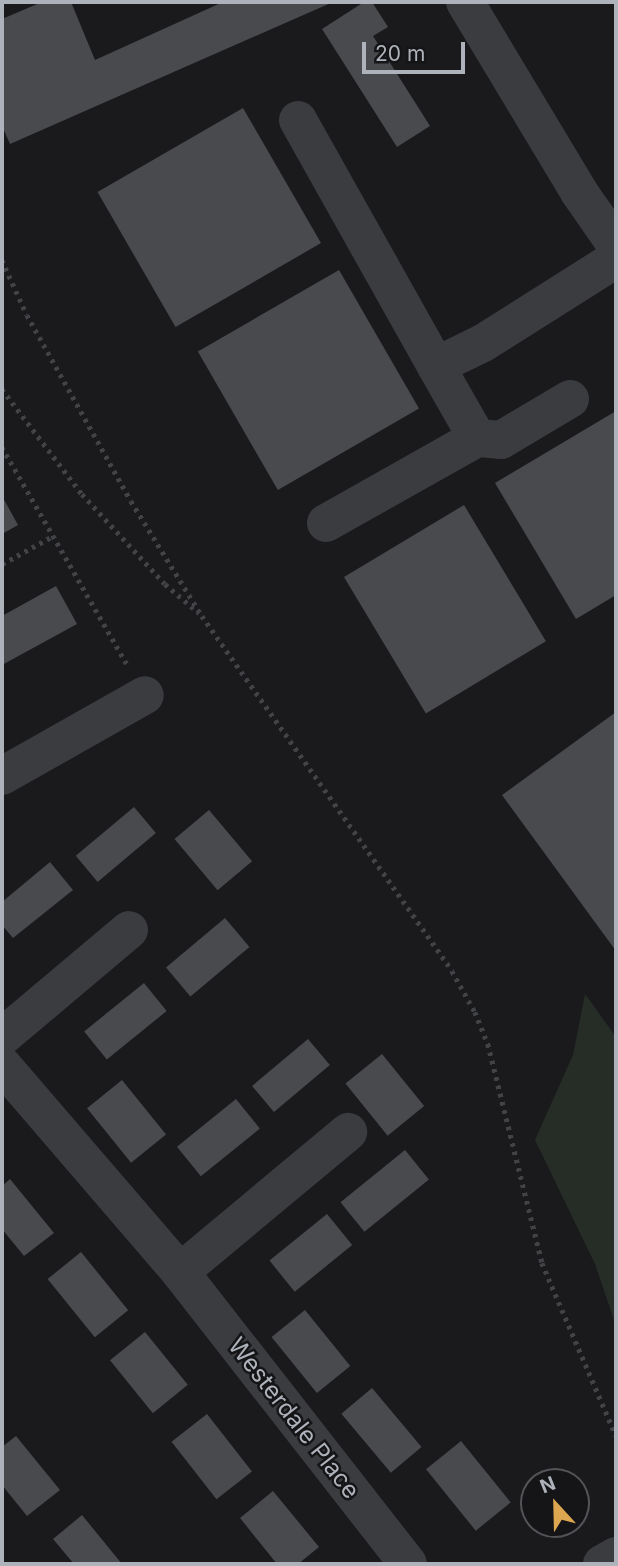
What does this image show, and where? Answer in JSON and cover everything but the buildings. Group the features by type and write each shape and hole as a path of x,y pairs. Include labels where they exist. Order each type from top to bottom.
{"street":[{"path":"465,2 579,192 616,245"},
{"path":"298,120 477,438"},
{"path":"436,366 483,343 616,259"},
{"path":"326,523 477,438 501,440 569,399"},
{"path":"2,776 145,695"},
{"path":"2,1037 129,930"},
{"name":"Westerdale Place","path":"2,1065 180,1272 408,1564"},
{"path":"180,1272 348,1132"},
{"path":"602,1564 616,1556"}],"path":[{"path":"2,260 27,315 131,501 202,616 452,971 475,1012 488,1044 542,1263 616,1436"},
{"path":"2,389 82,494 165,584 202,616"},
{"path":"2,447 145,695"},
{"path":"2,564 53,536"}],"shaded area":[{"path":"585,994 616,1037 616,1326 595,1264 535,1140 573,1055"}]}
